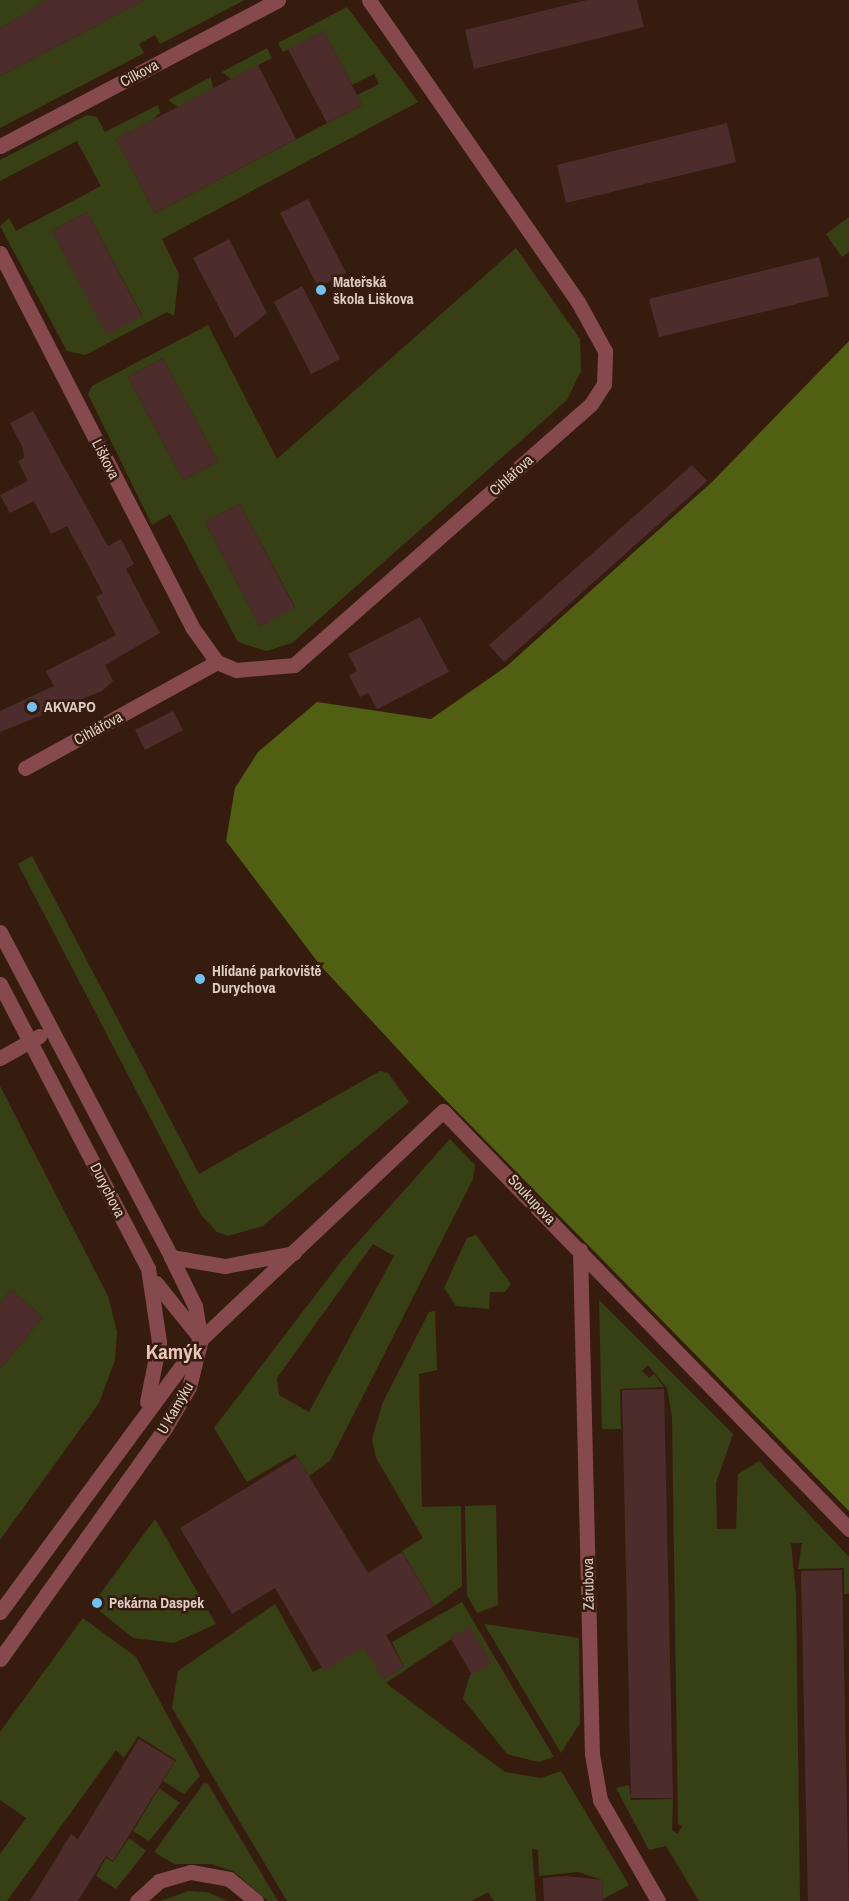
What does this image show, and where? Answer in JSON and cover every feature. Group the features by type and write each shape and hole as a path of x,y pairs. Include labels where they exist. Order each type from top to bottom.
{"street":[{"name":"Cílkova","path":"0,146 278,0"},
{"name":"Cihlářova","path":"26,768 217,662 236,670 294,665 591,404 604,384 605,351 578,302 369,0"},
{"name":"Liškova","path":"0,253 192,627 217,662"},
{"name":"Durychova","path":"0,932 171,1257 195,1306 201,1339"},
{"name":"Durychova","path":"0,984 148,1268 159,1342 144,1410"},
{"path":"0,1058 51,1030"},
{"name":"Soukupova","path":"201,1339 443,1111 849,1529"},
{"name":"Zárubova","path":"580,1250 592,1754 600,1800 658,1901"},
{"path":"171,1257 225,1266 294,1253"},
{"path":"148,1268 201,1339"},
{"name":"U Kamýku","path":"0,1612 144,1410 201,1339"},
{"name":"U Kamýku","path":"0,1659 165,1428 189,1387 201,1339"},
{"path":"137,1901 159,1881 191,1872 229,1879 256,1901"}],"green space":[{"path":"0,0 47,0 0,29"},
{"path":"145,0 245,0 160,44 155,35 139,44 144,53 0,128 0,76"},
{"path":"347,7 418,102 162,239 179,274 174,316 167,312 85,355 67,351 0,226 9,218 16,231 101,186 77,141 0,181 0,160 87,115 97,117 105,132 158,105 160,113 151,121 116,139 155,213 362,105 357,95 379,84 374,74 352,85 324,31 283,52 278,43","holes":["87,212 142,315 107,334 52,231"]},
{"path":"267,48 272,58 231,79 222,72"},
{"path":"211,77 213,89 178,107 168,100"},
{"path":"849,217 849,252 842,257 826,234"},
{"path":"516,248 580,339 581,371 567,400 292,643 266,651 238,642 170,514 152,525 88,394 92,386 208,325 277,459","holes":["163,358 218,462 183,480 128,377","240,504 295,607 260,626 205,522"]},
{"path":"849,341 849,1511 430,1084 320,965 226,841 235,788 258,752 317,702 431,719 507,666 712,482"},
{"path":"32,856 199,1174 380,1071 388,1073 409,1102 263,1226 228,1236 217,1232 201,1215 18,864"},
{"path":"0,1086 108,1296 117,1332 115,1360 99,1403 0,1540 0,1369 43,1317 11,1290 0,1303"},
{"path":"450,1139 475,1165 473,1179 330,1461 309,1476 295,1454 247,1482 214,1428 343,1259","holes":["373,1244 394,1256 309,1412 279,1395 277,1378"]},
{"path":"476,1235 511,1284 505,1292 490,1292 489,1309 456,1306 444,1288 467,1238"},
{"path":"599,1300 733,1434 716,1483 717,1529 736,1529 738,1474 759,1461 849,1557 849,1594 844,1594 844,1568 798,1569 802,1543 791,1543 796,1595 800,1901 699,1901 666,1846 649,1850 616,1788 629,1785 631,1800 673,1799 672,1830 677,1834 682,1827 678,1824 672,1417 667,1388 648,1365 642,1371 649,1378 654,1374 664,1387 620,1389 621,1429 602,1429"},
{"path":"435,1311 437,1370 419,1374 422,1507 461,1506 462,1586 434,1606 402,1551 423,1538 376,1458 372,1439 383,1402 429,1312"},
{"path":"496,1505 498,1605 477,1613 467,1595 465,1506"},
{"path":"155,1519 216,1624 174,1643 133,1638 92,1605"},
{"path":"462,1602 554,1757 538,1762 507,1754 463,1699 470,1675 491,1663 469,1627 386,1683 505,1772 541,1778 561,1771 629,1885 603,1899 602,1880 578,1872 539,1876 538,1850 532,1849 536,1901 494,1901 488,1892 472,1901 287,1901 172,1708 178,1671 275,1604 313,1672 364,1647 384,1679 404,1667 392,1642"},
{"path":"83,1618 136,1657 200,1776 184,1794 163,1781 176,1760 138,1736 124,1758 116,1750 7,1901 0,1901 0,1854 26,1818 0,1800 0,1732"},
{"path":"484,1624 579,1638 580,1723 561,1753"},
{"path":"204,1783 208,1784 278,1901 268,1901 233,1871 211,1864 174,1864 154,1852"},
{"path":"159,1788 180,1803 149,1841 133,1831"},
{"path":"129,1838 146,1851 116,1889 96,1876 106,1858 113,1862"},
{"path":"189,1891 207,1892 228,1901 160,1901"}],"building":[{"path":"46,0 145,0 0,76 0,29"},
{"path":"587,0 637,0 644,27 474,69 465,30"},
{"path":"324,31 362,105 327,123 288,49"},
{"path":"258,65 296,139 155,213 116,139"},
{"path":"727,123 736,162 566,203 557,165"},
{"path":"308,199 346,273 318,287 280,213"},
{"path":"87,212 142,316 107,335 52,231"},
{"path":"229,239 267,313 235,338 193,258"},
{"path":"819,257 829,296 659,337 649,299"},
{"path":"302,286 340,359 311,374 274,302"},
{"path":"163,358 218,462 183,480 128,377"},
{"path":"33,411 108,546 121,539 134,564 126,569 160,633 105,665 113,681 102,691 0,732 0,711 54,686 46,671 116,635 96,597 103,593 67,526 51,534 34,501 10,513 0,495 28,481 18,461 24,458 23,448 10,423"},
{"path":"692,465 707,481 504,662 489,645"},
{"path":"240,504 295,608 260,626 205,522"},
{"path":"420,617 449,672 377,709 368,693 360,697 349,675 357,671 348,654"},
{"path":"173,711 183,730 145,750 135,730"},
{"path":"11,1290 43,1317 0,1369 0,1303"},
{"path":"664,1389 673,1798 631,1798 622,1390"},
{"path":"297,1457 368,1573 402,1552 434,1606 386,1635 404,1667 384,1680 364,1647 324,1671 275,1588 232,1614 180,1528"},
{"path":"842,1570 849,1901 808,1901 801,1571"},
{"path":"469,1626 491,1663 472,1675 450,1637"},
{"path":"139,1739 175,1761 113,1861 106,1856 78,1901 30,1901 71,1834 78,1839"},
{"path":"566,1876 602,1880 603,1901 544,1901 543,1878"}],"place":[{"name":"Mateřská škola Liškova","path":"321,290"},
{"name":"AKVAPO","path":"32,707"},
{"name":"Hlídané parkoviště Durychova","path":"200,979"},
{"name":"Pekárna Daspek","path":"97,1603"}],"district":[{"name":"Kamýk","path":"174,1352"}]}
